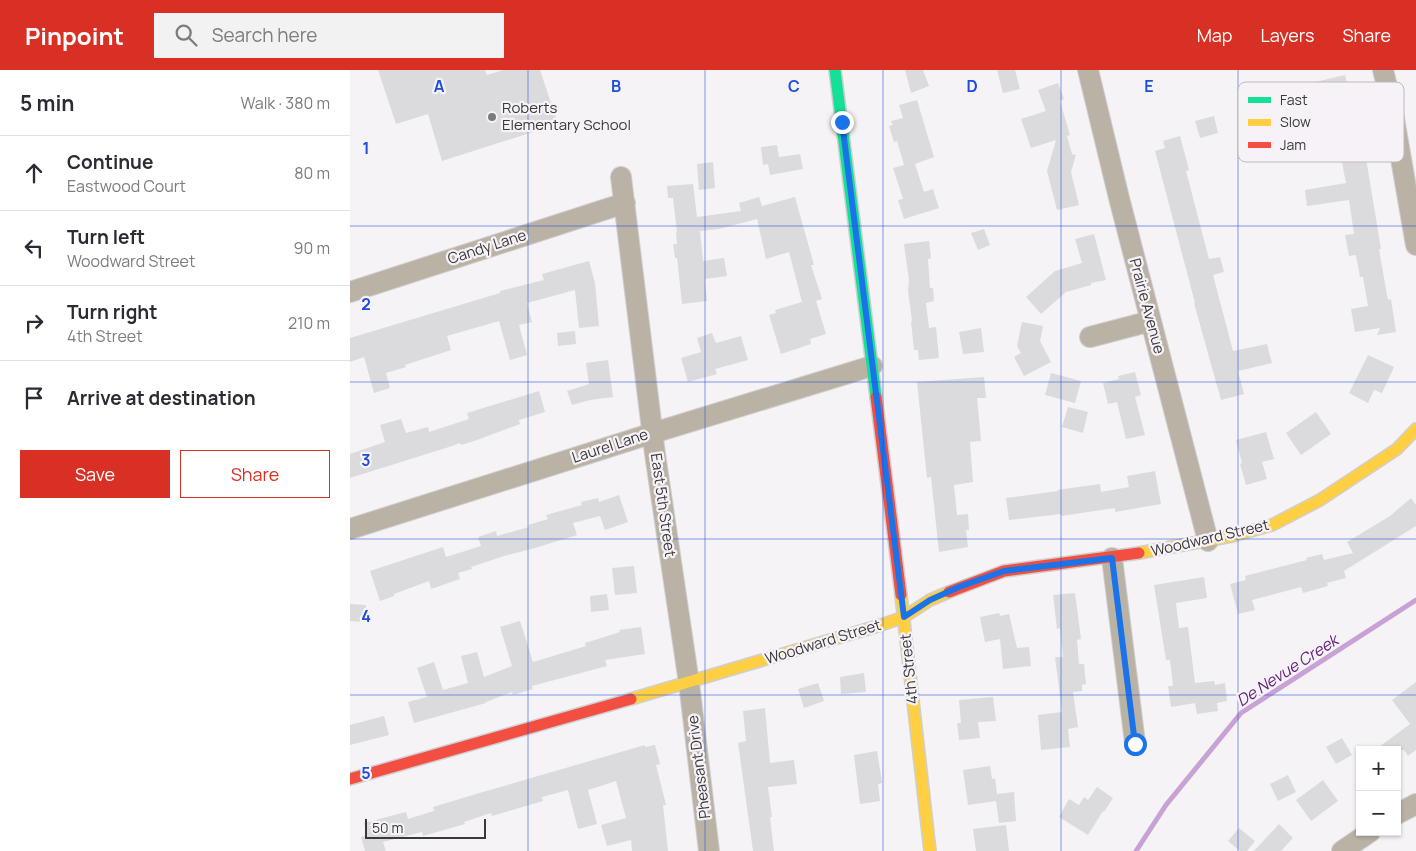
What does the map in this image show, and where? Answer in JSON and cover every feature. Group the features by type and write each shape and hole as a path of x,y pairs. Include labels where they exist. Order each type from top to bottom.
{"street":[{"name":"4th Street","path":"835,70 904,617 930,851"},
{"name":"Prairie Avenue","path":"1088,70 1119,198 1208,541"},
{"path":"1402,162 1416,245"},
{"name":"East 5th Street","path":"621,177 653,432 690,683"},
{"name":"Candy Lane","path":"350,292 625,203"},
{"path":"1090,337 1151,321"},
{"name":"Laurel Lane","path":"350,529 653,432 872,366"},
{"name":"Woodward Street","path":"350,780 690,683 904,617 930,600 951,590 1004,571 1112,558 1208,541 1260,529 1300,512 1397,448 1416,429"},
{"path":"1112,558 1135,744"},
{"name":"Pheasant Drive","path":"690,683 709,851"},
{"path":"1401,812 1416,804"},
{"path":"1342,851 1364,836"}],"building":[{"name":"Roberts Elementary School","path":"378,70 485,70 487,75 503,70 540,70 558,124 442,161 428,114 396,124"},
{"path":"905,70 923,70 929,86 911,93"},
{"path":"997,70 1015,70 1020,89 1003,93"},
{"path":"1345,75 1347,82 1315,82"},
{"path":"1058,83 1064,99 1060,101 1070,135 1067,136 1072,154 1076,155 1071,172 1079,205 1057,210 1047,171 1056,140 1031,148 1021,119 1046,111 1038,90"},
{"path":"917,100 934,157 915,164 924,192 933,189 939,208 904,219 898,200 903,199 893,168 904,165 897,141 894,142 889,126 893,125 891,121 903,118 899,105"},
{"path":"1214,116 1218,133 1200,138 1195,121"},
{"path":"1180,136 1189,170 1186,171 1209,259 1220,257 1224,272 1213,275 1233,351 1267,344 1272,363 1238,371 1244,394 1221,400 1155,151 1165,148 1163,141"},
{"path":"777,145 779,157 800,154 803,169 770,175 768,164 763,165 761,147"},
{"path":"713,162 715,188 699,190 697,164"},
{"path":"1342,162 1367,162 1385,284 1388,300 1391,299 1396,332 1377,335 1380,328 1355,332 1351,309 1368,306 1363,277 1360,277 1356,255 1349,256 1345,235 1354,234 1349,200 1307,206 1305,190 1346,183"},
{"path":"693,184 697,217 741,211 739,203 759,197 762,206 795,197 814,265 811,265 822,299 816,301 826,334 810,339 811,344 781,354 769,315 776,313 775,310 802,302 789,252 766,259 757,219 719,229 700,231 703,261 724,258 727,276 705,279 707,301 682,304 677,258 675,258 673,244 677,244 677,232 673,198 668,198 667,186"},
{"path":"984,229 990,245 978,250 971,233"},
{"path":"1094,234 1106,280 1066,292 1041,314 1026,297 1055,271 1082,263 1075,239"},
{"path":"929,241 931,258 928,259 930,288 933,288 934,301 926,303 929,328 936,327 939,358 919,360 918,350 914,350 908,291 909,280 904,244"},
{"path":"589,261 595,283 599,326 579,328 575,290 527,303 532,322 519,325 527,355 510,360 499,321 447,336 451,350 386,373 390,388 374,393 364,357 350,362 350,338 500,293 500,291 544,280 542,274"},
{"path":"1022,322 1043,326 1040,341 1051,362 1024,376 1014,357 1021,353 1017,346"},
{"path":"981,328 984,352 963,354 959,332"},
{"path":"575,331 576,344 558,346 557,333"},
{"path":"712,333 716,343 741,336 748,360 715,369 717,374 688,382 681,358 701,352 697,338"},
{"path":"1368,355 1394,367 1382,393 1374,390 1368,403 1349,393"},
{"path":"608,360 613,397 572,405 567,391 589,384 586,363"},
{"path":"1135,372 1141,395 1135,397 1145,435 1126,439 1117,402 1108,404 1103,383 1119,379 1118,376"},
{"path":"1051,373 1081,381 1075,403 1045,395"},
{"path":"984,377 986,398 977,398 981,441 970,442 973,482 954,485 957,515 968,514 969,530 966,530 968,547 939,552 931,477 927,478 917,382"},
{"path":"539,391 545,412 519,420 520,424 477,440 461,445 460,443 350,478 350,454 385,442 380,425 401,419 406,433 428,427 429,432 469,419 467,413"},
{"path":"1068,407 1088,412 1083,433 1062,427"},
{"path":"1316,412 1331,434 1301,455 1286,433"},
{"path":"1266,432 1274,459 1262,462 1267,479 1246,485 1236,440"},
{"path":"1155,471 1161,504 1115,512 1115,508 1061,516 1061,514 1009,520 1006,498 1100,484 1101,492 1129,487 1127,476"},
{"path":"619,495 628,522 605,530 600,516 573,523 577,535 471,567 472,569 458,573 460,579 431,589 429,581 380,601 370,571 443,547 446,557 481,546 478,537 496,531 497,536 529,527 528,525 548,519 546,515 582,505 581,502 598,498 599,502"},
{"path":"1411,498 1416,505 1416,526 1344,571 1346,578 1327,583 1328,586 1303,593 1301,587 1252,600 1255,610 1238,614 1230,584 1246,580 1245,576 1307,560 1306,558 1322,554 1324,560 1353,553 1347,542 1390,516"},
{"path":"634,566 637,593 615,595 612,568"},
{"path":"1204,577 1207,598 1176,603 1179,628 1188,627 1195,683 1214,681 1215,685 1225,683 1227,701 1217,703 1218,711 1197,714 1195,703 1171,707 1168,686 1173,686 1170,660 1166,660 1154,585"},
{"path":"1075,593 1081,639 1077,640 1079,664 1084,664 1086,684 1082,685 1082,691 1073,692 1078,727 1068,729 1070,747 1041,750 1038,715 1062,712 1055,657 1063,657 1060,628 1057,629 1053,595"},
{"path":"607,594 609,610 591,612 590,596"},
{"path":"350,604 366,605 365,622 350,621"},
{"path":"999,613 1000,616 1009,614 1017,648 1029,647 1031,666 1003,669 1000,639 985,642 980,617"},
{"path":"520,621 533,662 586,646 585,643 620,632 619,630 641,627 645,654 605,660 607,666 532,686 533,689 513,695 512,692 486,703 414,723 408,702 427,697 417,668 434,662 443,690 468,683 461,656 477,652 484,677 512,666 500,627"},
{"path":"864,673 866,692 841,694 840,677"},
{"path":"1416,682 1416,750 1408,756 1404,750 1401,750 1401,746 1380,746 1410,724 1392,700"},
{"path":"818,683 824,701 804,708 798,689"},
{"path":"993,697 996,721 978,722 980,738 959,740 957,723 961,723 959,700"},
{"path":"765,708 770,763 794,760 797,784 768,787 774,851 753,851 738,743 746,741 743,711"},
{"path":"384,716 389,735 350,745 350,725"},
{"path":"1342,738 1352,755 1336,764 1326,747"},
{"path":"645,745 645,747 655,745 660,764 656,765 666,805 663,805 668,851 632,851 631,840 607,846 601,825 626,818 616,781 588,790 597,824 578,829 568,790 542,797 543,801 492,816 491,813 464,822 465,824 423,836 422,832 383,842 386,851 365,851 361,837 367,835 364,823 406,812 408,819 434,811 433,807"},
{"path":"877,751 882,783 878,784 880,801 860,804 854,755"},
{"path":"990,766 992,779 995,778 997,794 1014,792 1016,821 999,823 996,801 968,805 963,770"},
{"path":"1288,775 1296,792 1278,801 1270,784"},
{"path":"1323,780 1338,801 1311,821 1296,800"},
{"path":"1097,787 1113,798 1088,835 1059,817 1069,799 1079,805 1084,797 1088,800"},
{"path":"1279,824 1293,838 1281,851 1254,851"},
{"path":"1006,825 1009,851 976,851 973,829"},
{"path":"1239,828 1255,841 1247,851 1240,851 1228,841"}],"waterway":[{"name":"De Nevue Creek","path":"1136,851 1166,805 1241,713 1416,600"}],"traffic: fast":[{"path":"835,70 876,397"}],"traffic: slow":[{"path":"1139,553 1232,536 1272,525 1320,500 1397,449 1416,429"},
{"path":"631,699 881,625 904,617 930,600 949,592"},
{"path":"901,595 930,851"}],"traffic: jam":[{"path":"876,397 901,595"},
{"path":"949,592 1004,571 1139,553"},
{"path":"350,779 631,699"}],"place":[{"name":"Roberts Elementary School","path":"492,117"}],"route":[{"path":"842,122 904,617 930,600 959,587 1004,571 1112,558 1135,744"}]}
